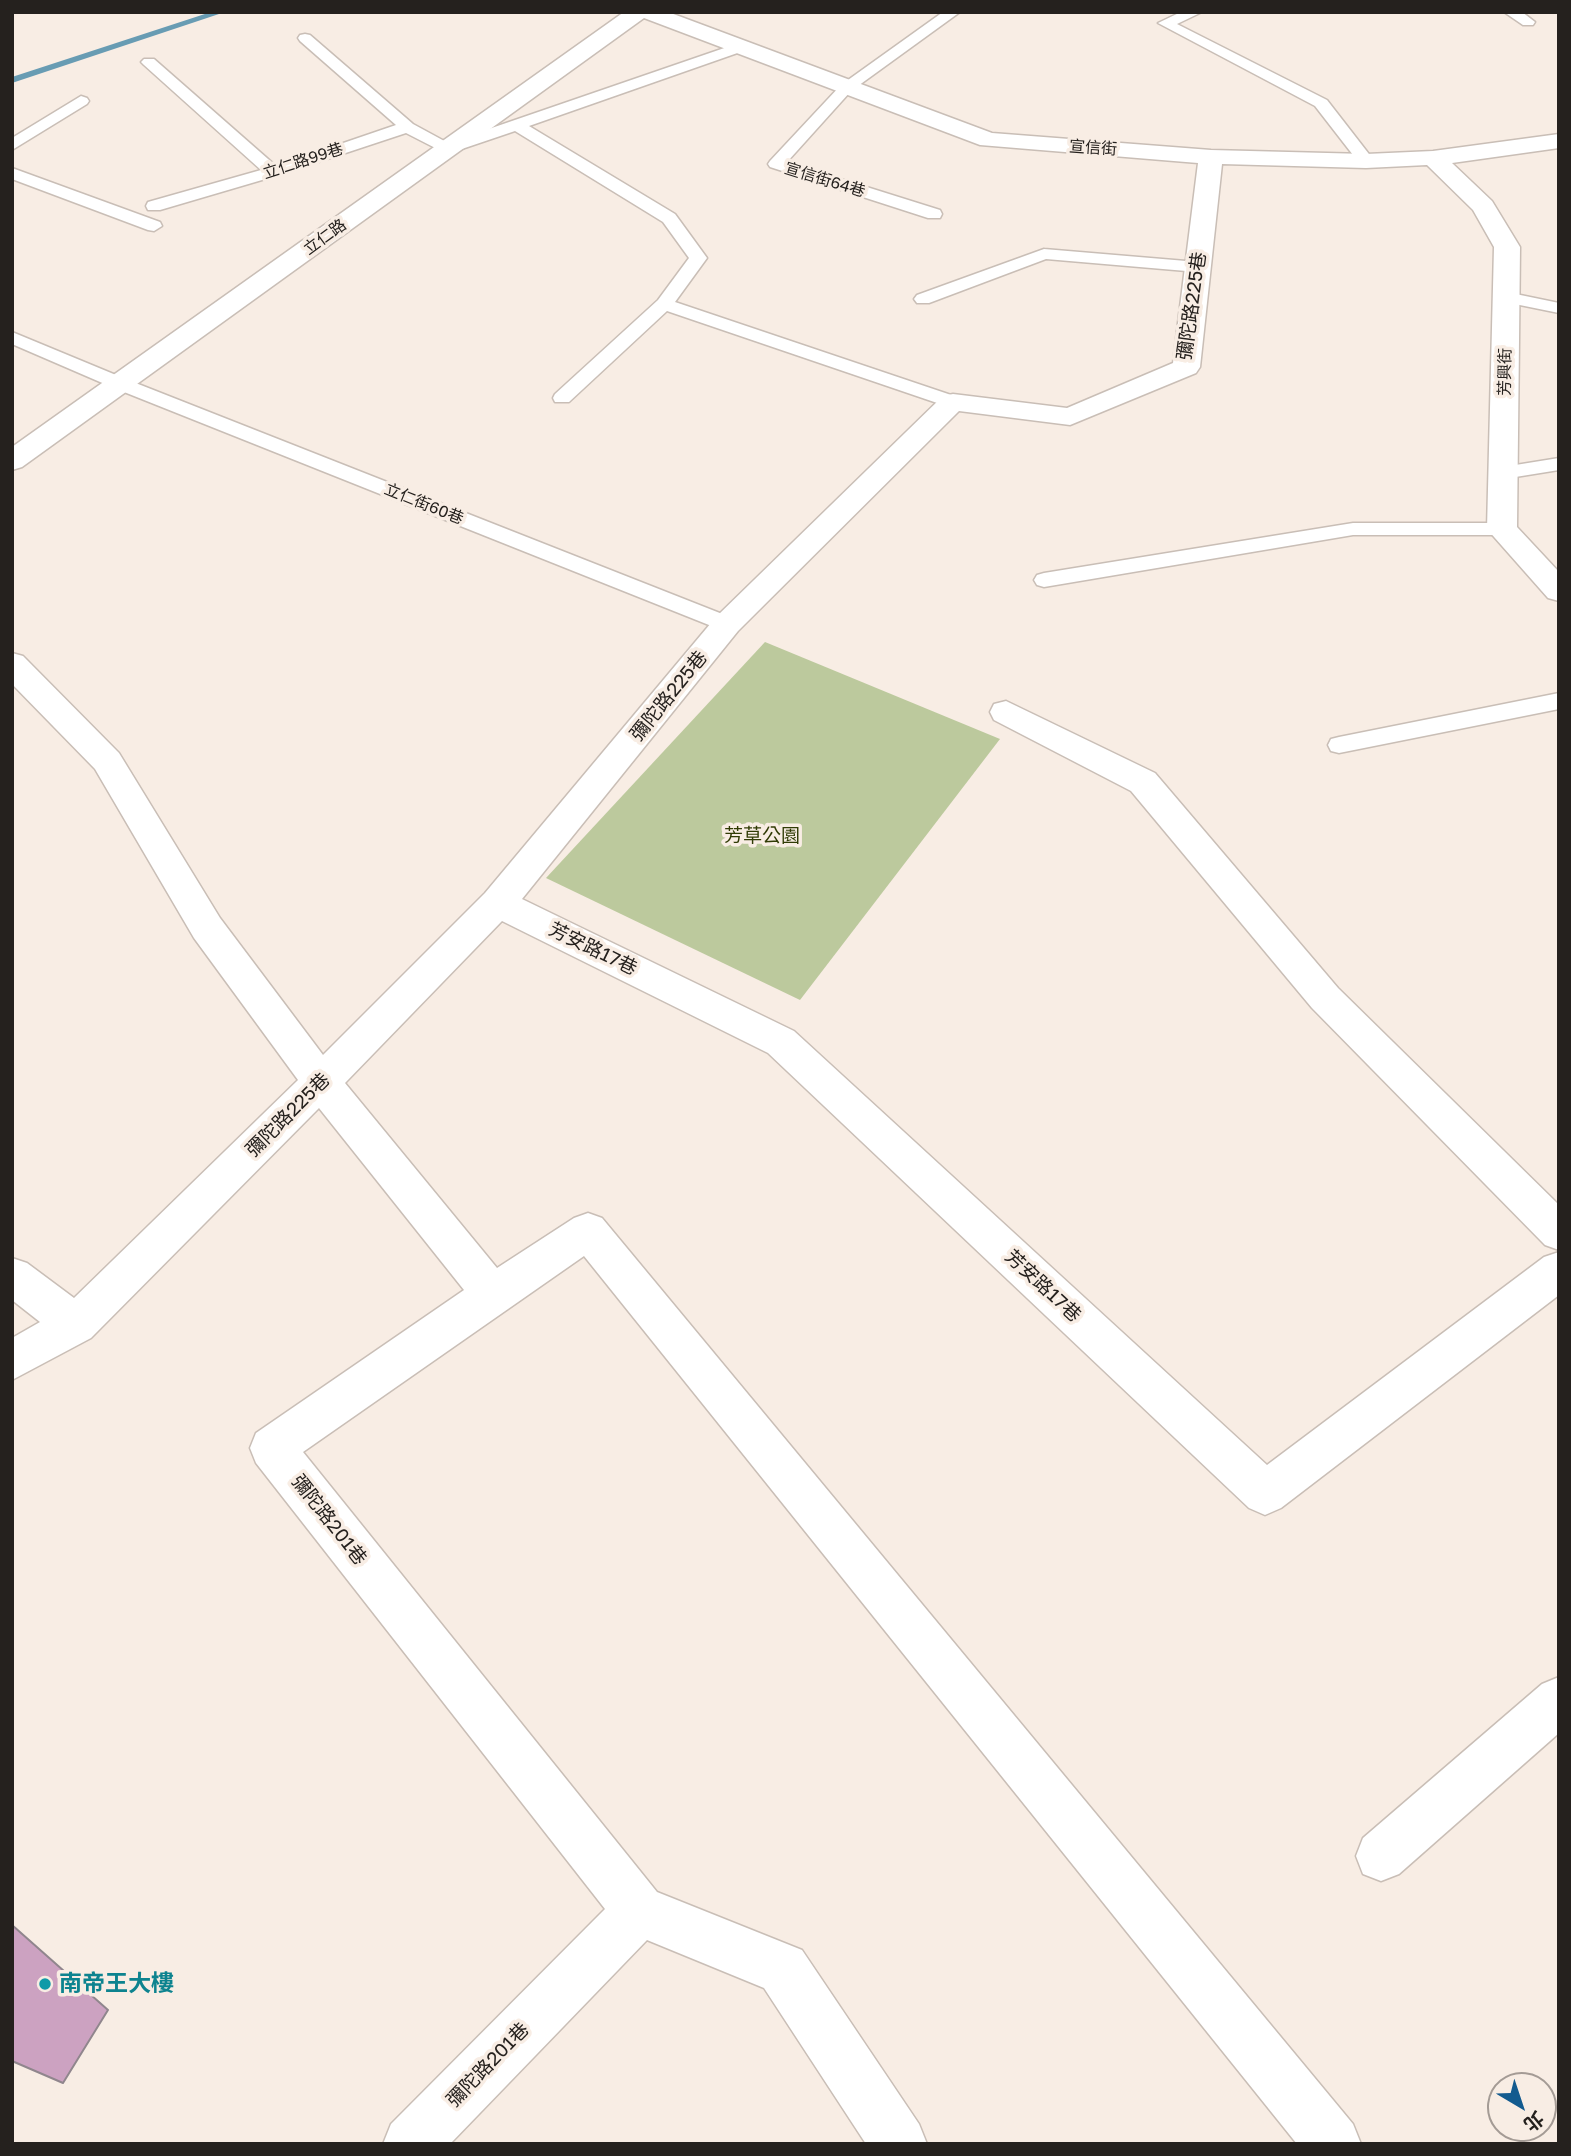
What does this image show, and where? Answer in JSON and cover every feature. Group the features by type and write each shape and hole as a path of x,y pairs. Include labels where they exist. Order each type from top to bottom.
{"street":[{"name":"立仁路","path":"12,461 638,12"},
{"name":"宣信街","path":"648,12 988,140 1211,156 1366,161 1433,158 1559,141"},
{"name":"彌陀路225巷","path":"12,1360 76,1324 321,1082 498,902 727,624 953,402 1070,417 1186,368 1211,156"},
{"name":"芳興街","path":"1433,158 1483,206 1507,247 1502,529"},
{"path":"1502,529 1559,591"},
{"path":"12,664 107,761 207,928 321,1082 492,1294 588,1231 1333,2144"},
{"path":"1006,712 1143,782 1325,998 1559,1232"},
{"name":"芳安路17巷","path":"498,902 781,1042 1265,1493 1559,1270"},
{"path":"12,1276 76,1324"},
{"name":"彌陀路201巷","path":"411,2144 639,1911 272,1448 492,1294"},
{"path":"1381,1856 1559,1701"},
{"path":"639,1911 783,1969 899,2144"}],"lane":[{"path":"846,88 953,12"},
{"path":"1195,12 1165,23 1321,103 1366,161"},
{"path":"1511,12 1528,22"},
{"path":"305,38 407,127 447,149 741,47"},
{"path":"149,62 273,172"},
{"name":"宣信街64巷","path":"846,88 776,164 934,214"},
{"path":"12,145 81,101"},
{"path":"517,125 669,218 698,258 664,304 562,398"},
{"name":"立仁路99巷","path":"154,206 273,172 407,127"},
{"path":"12,173 154,226"},
{"path":"923,299 1044,254 1198,267"},
{"path":"1506,297 1559,308"},
{"path":"664,304 953,402"},
{"name":"立仁街60巷","path":"12,337 121,384 727,624"},
{"path":"1503,473 1559,464"},
{"path":"1044,580 1353,529 1502,529"},
{"path":"1339,744 1559,701"}],"green space":[{"name":"芳草公園","path":"765,642 1000,739 800,1000 546,878"}],"building":[{"name":"南帝王大樓","path":"12,1925 108,2010 63,2083 12,2061"}],"waterway":[{"path":"12,80 221,12"}],"place":[{"name":"南帝王大樓","path":"45,1984"}]}
